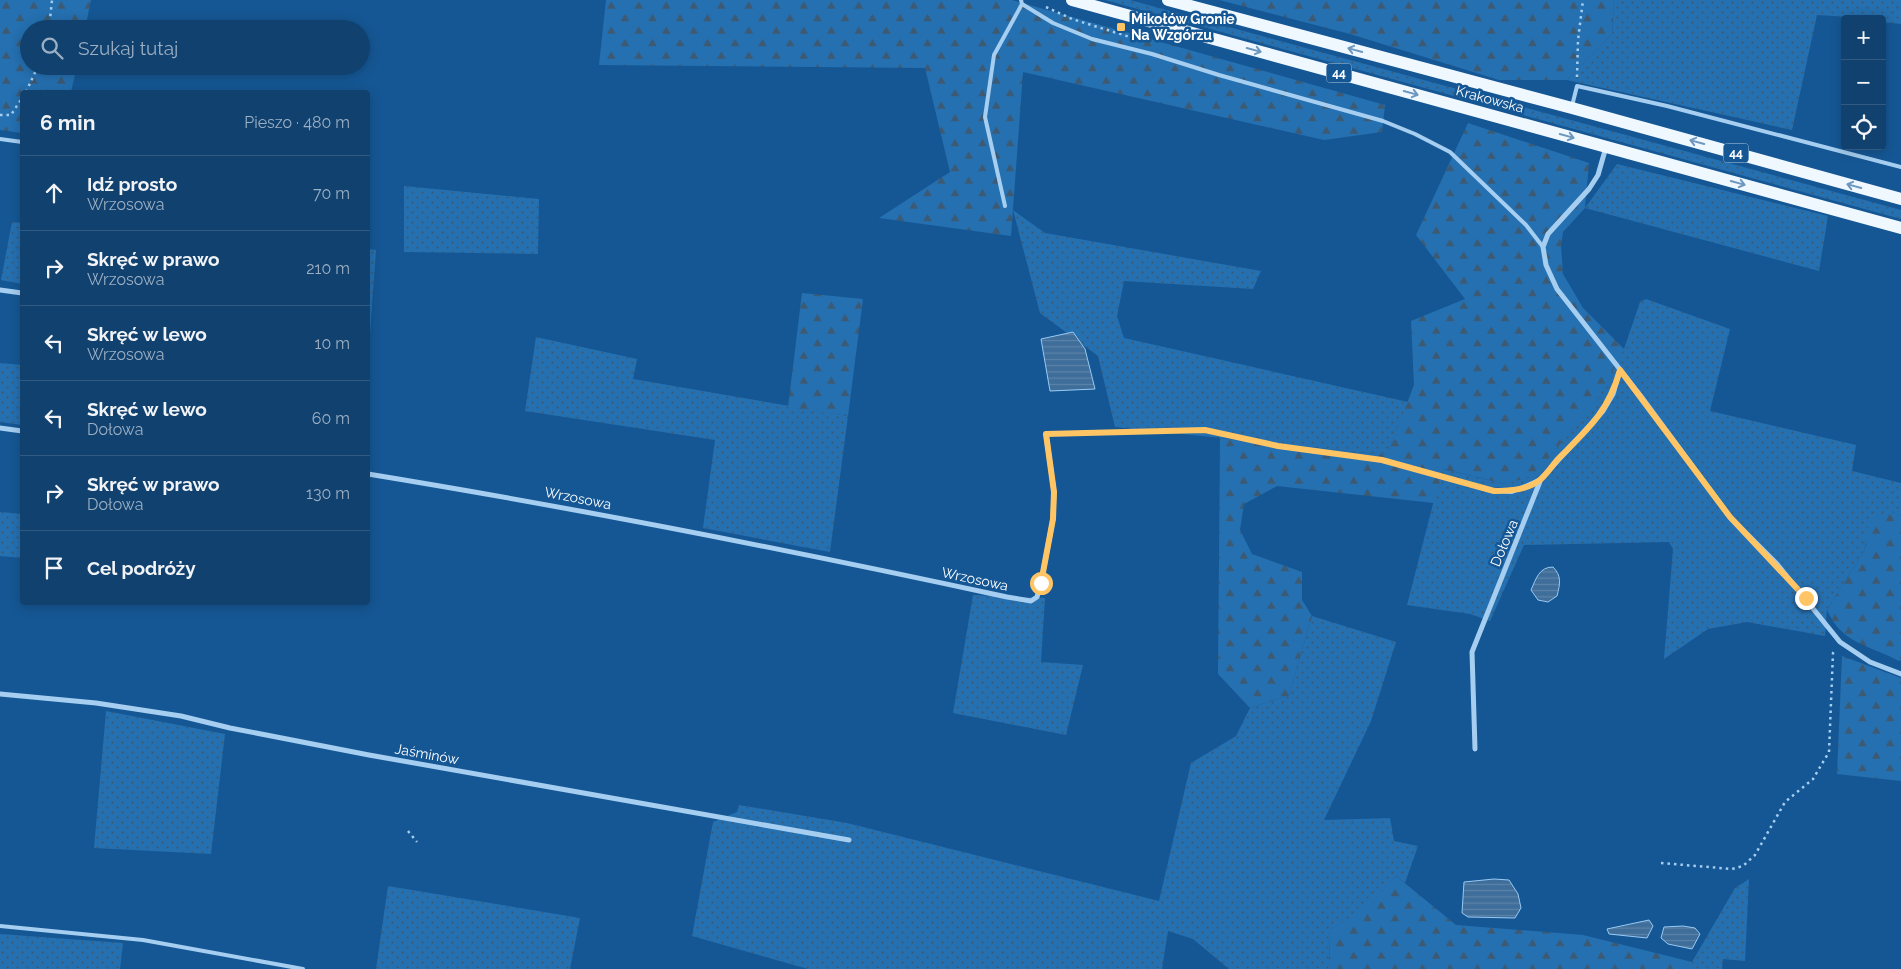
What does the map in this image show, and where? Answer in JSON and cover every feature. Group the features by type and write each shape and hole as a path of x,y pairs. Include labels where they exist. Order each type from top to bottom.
{"main road":[{"name":"Krakowska","path":"1072,0 1901,228"},
{"name":"Krakowska","path":"1168,0 1572,108 1901,199"}],"street":[{"path":"1606,147 1598,175 1589,190 1548,234 1543,247 1546,265 1557,289 1730,517 1777,564 1840,642 1870,662 1901,674"},
{"path":"0,290 20,293"},
{"name":"Dołowa","path":"1475,749 1472,652 1541,479 1603,411 1613,394 1620,370"},
{"path":"0,428 20,431"},
{"name":"Wrzosowa","path":"370,474 566,507 780,548 1006,598 1031,600 1037,597 1041,583 1053,519 1054,492 1046,434"},
{"name":"Jaśminów","path":"0,694 96,703 181,716 230,728 369,756 849,840"}],"lane":[{"path":"1005,206 985,117 994,55 1022,2 1053,23 1092,39 1152,54 1219,75 1383,121 1415,134 1450,152 1526,225 1543,247"},
{"path":"1572,108 1577,86 1667,106 1901,168"},
{"path":"0,139 20,142"},
{"name":"Wrzosowa","path":"1046,434 1205,430 1278,446 1382,460 1494,491 1512,492 1541,479"},
{"path":"0,926 143,940 303,969"}],"path":[{"path":"51,20 52,0"},
{"path":"1577,86 1578,40 1583,0"},
{"path":"1042,5 1072,19 1139,40"},
{"path":"27,90 34,75"},
{"path":"0,115 11,115 20,101"},
{"path":"1661,863 1732,869 1743,866 1755,855 1784,802 1813,779 1829,752 1833,653 1840,642"},
{"path":"408,831 417,842"}],"green space":[{"path":"0,0 91,0 87,20 20,20 20,75 75,75 71,90 20,90 20,133 0,130"},
{"path":"606,0 1012,0 1385,105 1382,132 1324,140 1023,72 1011,236 879,218 950,172 925,68 599,65"},
{"path":"1105,0 1130,0 1901,210 1901,219"},
{"path":"1219,0 1614,0 1612,34 1567,80 1499,80 1350,34"},
{"path":"1614,0 1901,0 1901,24 1886,22 1886,15 1817,15 1792,130 1567,80 1612,34"},
{"path":"1468,123 1589,163 1585,208 1563,232 1561,246 1563,274 1583,308 1624,349 1600,395 1535,475 1506,484 1443,469 1434,503 1277,486 1244,504 1240,530 1252,554 1302,572 1302,600 1312,616 1289,695 1250,708 1218,674 1220,438 1387,455 1414,385 1411,321 1465,299 1416,235"},
{"path":"1617,164 1828,216 1819,271 1585,208"},
{"path":"404,186 539,199 538,254 404,252"},
{"path":"1013,210 1045,233 1261,271 1253,289 1124,281 1117,316 1124,338 1408,402 1387,455 1115,427 1098,356 1040,313"},
{"path":"12,222 20,223 20,284 1,280"},
{"path":"370,249 376,250 370,333"},
{"path":"802,293 863,299 848,416 788,407"},
{"path":"1646,299 1730,329 1710,411 1856,445 1852,471 1901,483 1901,516 1892,512 1866,540 1864,551 1827,610 1825,636 1747,622 1708,629 1664,659 1673,549 1669,542 1524,545 1490,621 1470,614 1407,605 1442,469 1506,484 1624,349 1640,302"},
{"path":"536,337 637,359 633,379 848,416 830,552 703,528 715,440 525,411"},
{"path":"0,363 20,365 20,425 0,422"},
{"path":"0,512 20,514 20,558 0,556"},
{"path":"1892,512 1901,516 1901,660 1899,661 1848,637 1833,621 1827,610 1864,551 1866,540 1864,532 1876,517"},
{"path":"973,595 1045,598 1041,662 1083,665 1066,735 953,713"},
{"path":"1312,616 1396,642 1371,721 1324,820 1390,818 1394,841 1418,846 1405,883 1396,876 1367,908 1330,930 1329,969 1229,969 1193,939 1168,931 1162,969 808,969 692,936 713,822 737,812 739,805 847,823 1159,901 1191,763 1236,736 1250,708 1289,695"},
{"path":"1842,656 1901,678 1901,781 1837,774"},
{"path":"106,711 225,734 211,854 94,848"},
{"path":"1396,876 1456,925 1583,935 1692,962 1692,969 1329,969 1330,930 1367,907"},
{"path":"1749,879 1745,961 1723,959 1722,969 1692,969 1692,962 1735,888"},
{"path":"388,886 580,918 570,969 376,969"},
{"path":"0,934 123,943 120,969 0,969"}],"shaded area":[{"path":"1073,332 1085,349 1095,389 1050,391 1041,339"},
{"path":"1553,567 1560,580 1557,596 1548,602 1538,600 1531,590 1541,571"},
{"path":"1494,879 1509,880 1518,894 1521,908 1515,918 1468,917 1462,913 1464,882"},
{"path":"1649,920 1653,926 1647,938 1609,934 1607,929"},
{"path":"1683,926 1695,928 1700,934 1692,949 1668,944 1661,938 1664,927"}],"place":[{"name":"Mikołów Gronie Na Wzgórzu","path":"1121,27"}],"route":[{"path":"1041,583 1053,519 1054,492 1046,434 1205,430 1278,446 1382,460 1494,491 1512,492 1541,479 1582,435 1603,411 1613,394 1620,370 1730,517 1777,564 1806,598"}]}
